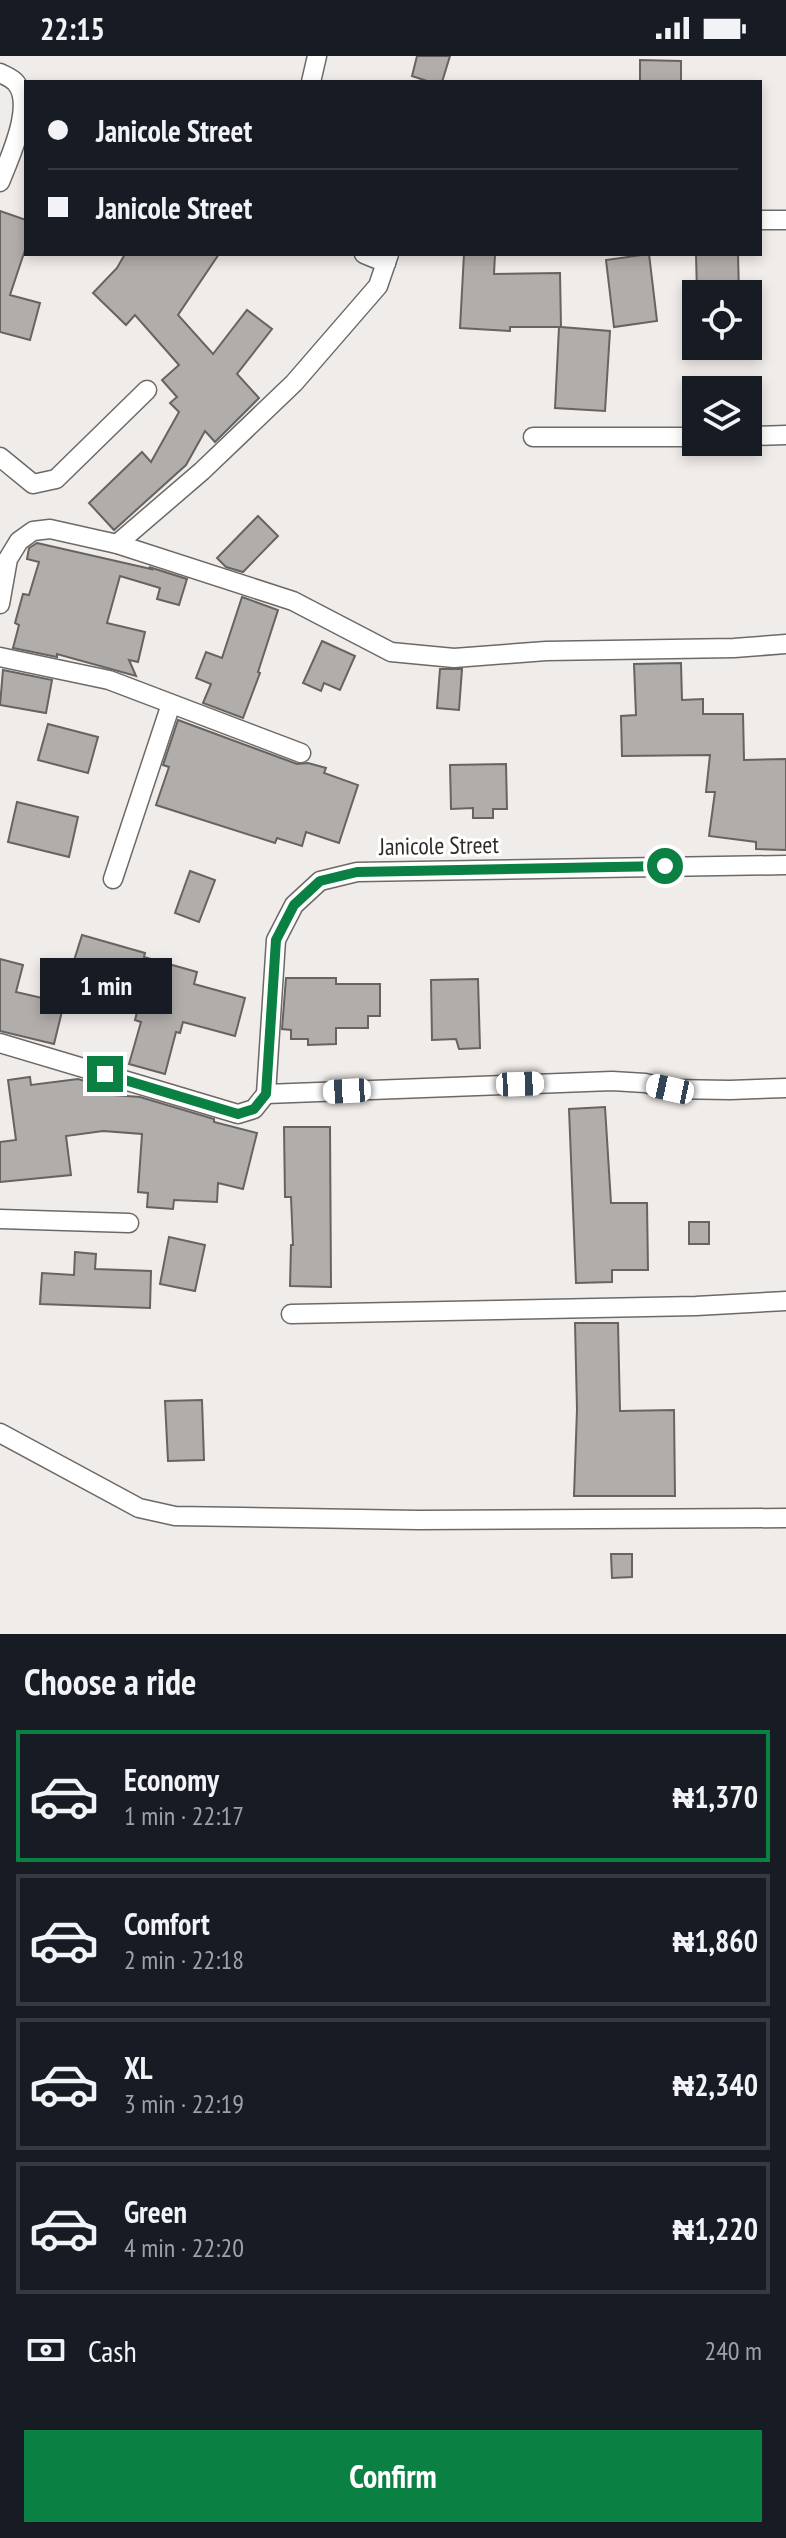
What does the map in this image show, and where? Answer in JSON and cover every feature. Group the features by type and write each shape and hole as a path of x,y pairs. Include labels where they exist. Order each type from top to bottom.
{"street":[{"path":"311,80 316,56"},
{"path":"0,73 18,85 24,126 0,182"},
{"path":"762,220 786,220"},
{"path":"117,544 202,471 294,383 378,286 388,259"},
{"path":"0,457 33,484 56,479 147,390"},
{"path":"762,436 786,435"},
{"path":"533,437 682,437"},
{"path":"0,604 8,559 19,541 33,531 50,529 117,544 293,601 391,652 454,658 546,651 734,648 786,644"},
{"path":"0,657 109,680 301,753"},
{"path":"113,879 171,704"},
{"name":"Janicole Street","path":"266,1094 276,940 294,905 320,881 357,872 786,865"},
{"path":"0,1043 238,1114 254,1109 266,1094 612,1081 645,1083 670,1089 786,1088"},
{"path":"0,1219 129,1223"},
{"path":"291,1314 682,1307 786,1301"},
{"path":"0,1433 139,1508 175,1516 418,1520 786,1518"}],"building":[{"path":"417,56 450,56 443,80 424,80 412,76"},
{"path":"640,60 681,61 681,80 640,80"},
{"path":"0,211 24,219 24,253 10,295 40,303 30,340 0,332"},
{"path":"124,256 218,256 178,315 213,354 247,310 272,329 237,374 259,398 215,442 205,431 186,465 114,530 89,503 142,452 151,462 179,412 170,403 177,397 162,380 179,365 135,315 126,325 93,293 117,268"},
{"path":"464,256 495,256 494,274 560,273 561,327 610,331 605,411 555,408 559,327 510,327 510,331 460,328"},
{"path":"649,256 657,321 614,327 606,260"},
{"path":"696,256 738,256 739,280 697,280"},
{"path":"258,516 278,536 243,572 226,567 217,558"},
{"path":"37,543 151,569 149,567 187,579 179,605 157,599 160,588 120,576 107,623 145,632 138,662 129,660 136,676 57,654 57,657 13,648 19,625 15,623 23,594 29,595 39,562 27,559 29,548"},
{"path":"242,597 278,610 243,718 203,703 211,684 196,678 206,652 222,658"},
{"path":"322,641 355,656 340,690 324,683 321,691 303,683"},
{"path":"681,663 682,700 703,699 703,714 743,714 744,760 786,759 786,850 756,849 756,842 709,836 715,792 706,792 710,755 622,756 621,716 636,715 634,664"},
{"path":"440,669 462,669 459,710 437,708"},
{"path":"3,670 52,680 46,713 0,705"},
{"path":"178,720 297,764 308,763 326,768 324,773 358,785 339,843 306,832 302,846 277,838 275,843 156,805 169,767 163,765"},
{"path":"48,724 98,737 88,773 38,760"},
{"path":"506,764 507,809 493,809 493,818 473,818 473,808 451,809 450,765"},
{"path":"17,802 78,817 69,857 8,842"},
{"path":"190,871 215,880 199,922 175,913"},
{"path":"82,935 197,972 194,984 245,998 235,1036 183,1022 180,1033 176,1032 165,1074 129,1064 141,1022 135,1020 143,989 72,967"},
{"path":"0,959 23,965 16,992 64,1003 54,1044 0,1031"},
{"path":"286,978 336,978 336,984 380,984 380,1016 368,1016 368,1028 336,1028 336,1044 308,1045 308,1039 291,1039 291,1030 282,1029"},
{"path":"478,979 480,1048 459,1049 456,1039 432,1040 431,980"},
{"path":"30,1077 31,1085 78,1079 85,1081 87,1093 140,1097 257,1133 243,1189 218,1183 217,1202 174,1200 173,1209 147,1207 148,1193 138,1192 142,1134 103,1131 66,1136 71,1175 0,1182 0,1142 16,1140 8,1080"},
{"path":"605,1107 611,1203 647,1203 648,1270 612,1270 612,1282 576,1283 569,1109"},
{"path":"284,1127 330,1127 331,1287 290,1286 293,1245 291,1197 285,1197"},
{"path":"689,1222 709,1222 709,1244 689,1244"},
{"path":"169,1237 205,1245 195,1291 160,1284"},
{"path":"75,1252 96,1254 95,1269 151,1271 150,1308 40,1304 42,1273 74,1275"},
{"path":"575,1323 618,1323 620,1411 674,1410 675,1496 574,1496 577,1409"},
{"path":"202,1400 204,1460 168,1461 165,1401"},
{"path":"611,1554 632,1554 632,1577 612,1578"}],"route":[{"path":"105,1074 238,1114 254,1109 266,1094 276,940 294,905 320,881 357,872 665,866"}]}
